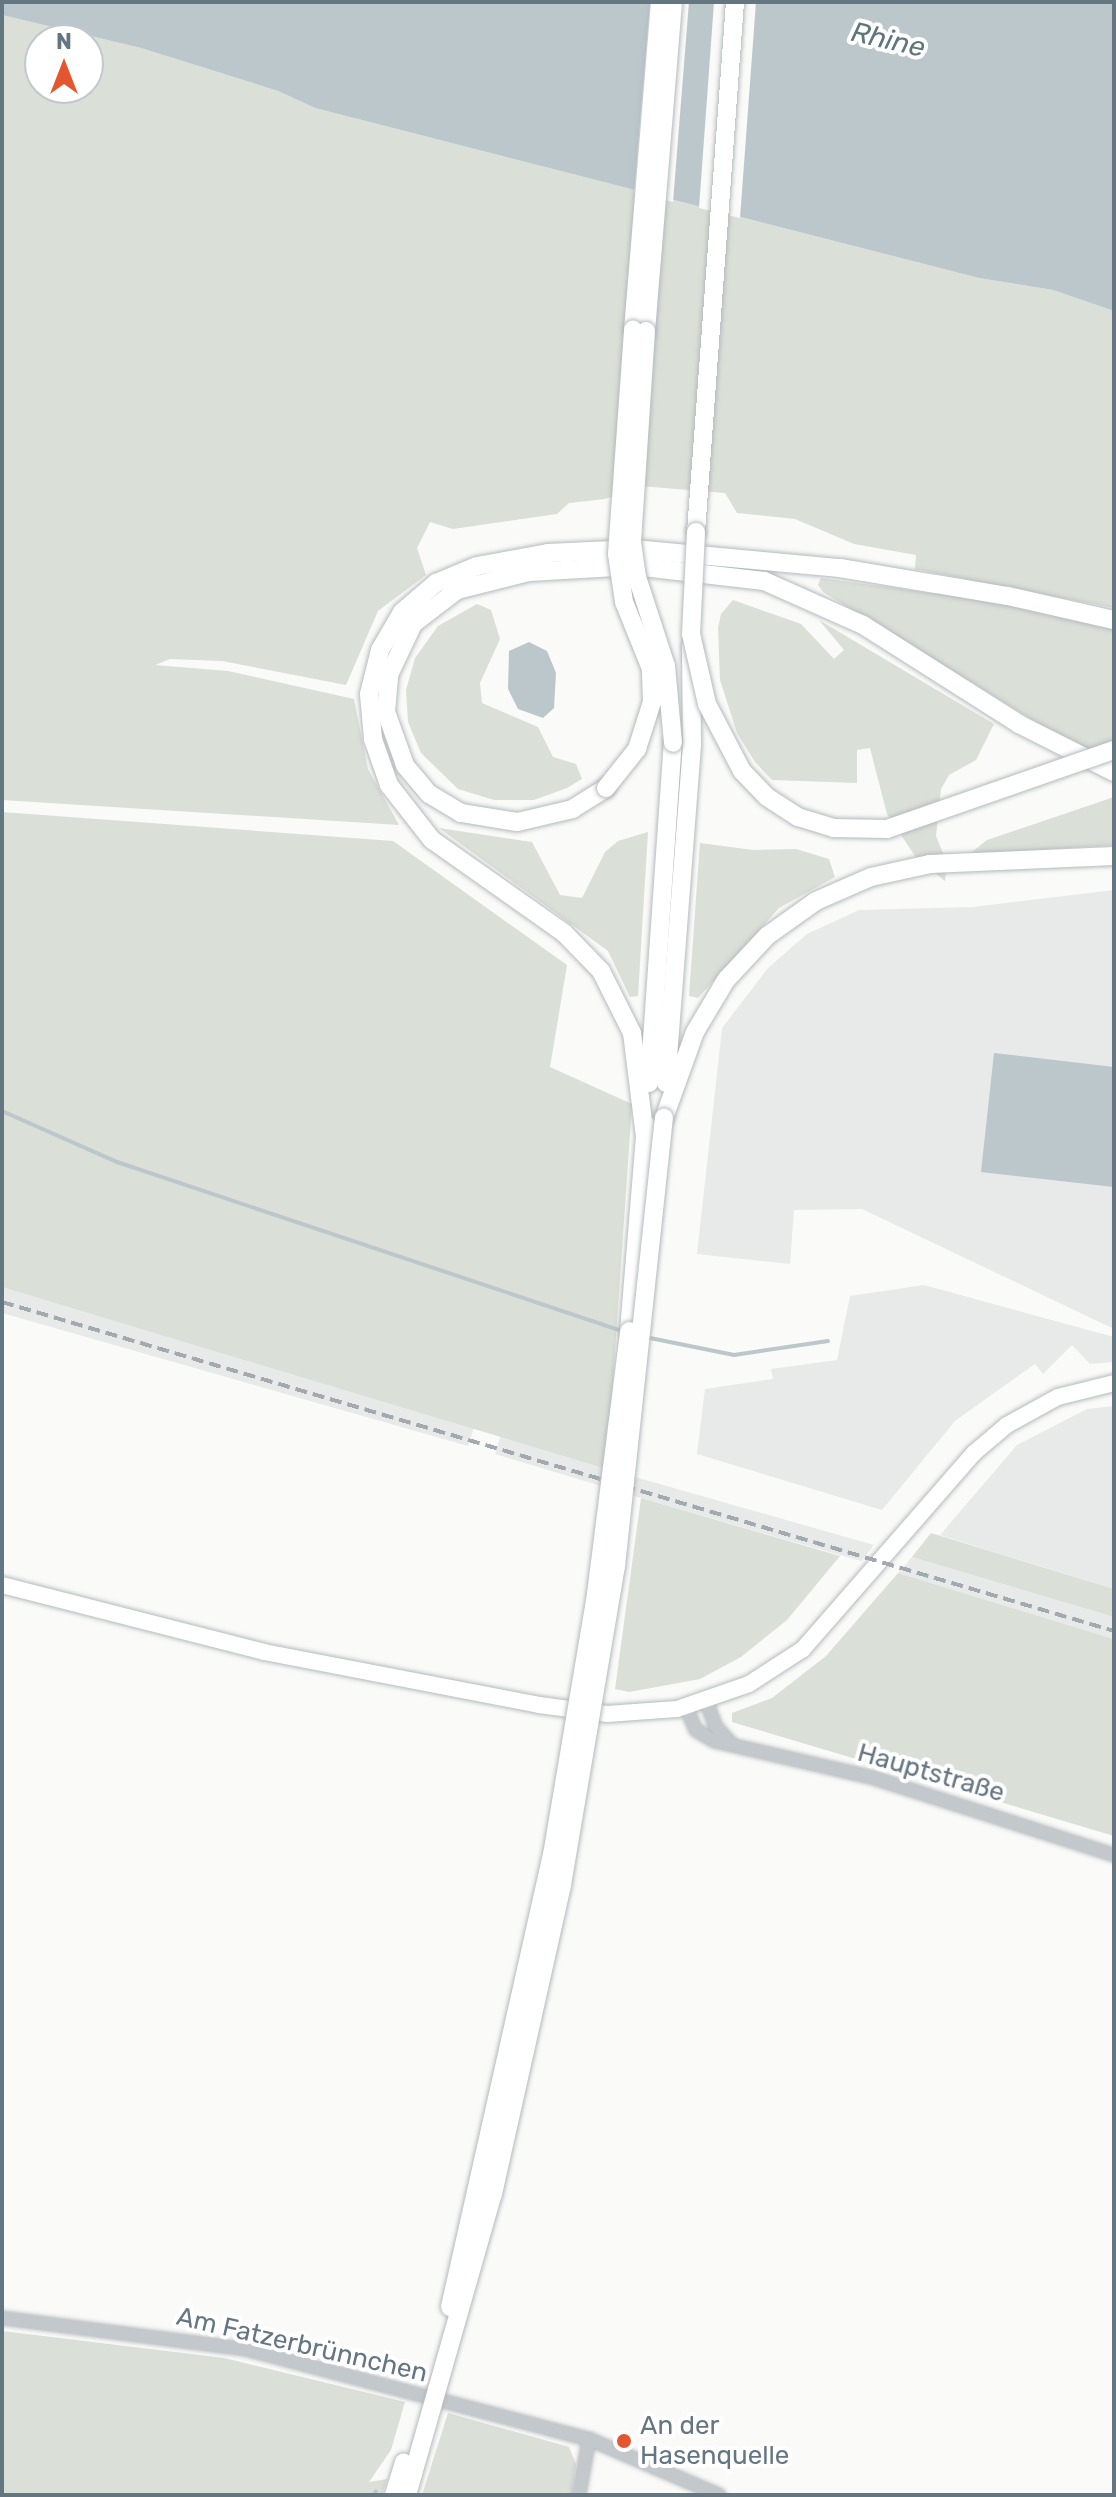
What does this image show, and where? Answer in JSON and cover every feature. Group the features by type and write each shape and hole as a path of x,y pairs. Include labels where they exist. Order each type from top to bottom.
{"highway":[{"path":"660,2 617,519 620,587 651,669 649,719 629,763 589,801 535,820 479,819 429,794 405,765 386,712 389,675 407,632 440,599 475,583 549,562 673,568 786,588 863,625 1019,724 1114,772"},
{"path":"394,2495 450,2307 552,1855 614,1462 645,1137 673,721 662,649 637,577 631,520 673,2"},
{"path":"407,2495 493,2194 562,1885 618,1551 664,1118 692,744 691,634 735,2"},
{"path":"645,1137 636,1050 610,985 564,933 420,829 389,785 370,723 369,694 380,650 412,601 462,570 549,562 634,549 755,557 922,580 1114,620"},
{"path":"691,634 707,704 742,771 782,808 815,823 851,830 896,827 1114,750"},
{"path":"664,1118 678,1069 709,1005 745,957 779,927 816,901 871,877 988,860 1114,856"}],"main road":[{"path":"2,1585 264,1652 525,1703 627,1714 686,1707 749,1684 803,1649 992,1436 1032,1410 1076,1391 1114,1383"}],"street":[{"path":"706,1701 716,1727 732,1744"},
{"name":"Hauptstraße","path":"686,1707 700,1734 962,1804 1114,1855"},
{"name":"Am Fatzerbrünnchen","path":"2,2318 245,2349 589,2439 719,2495"},
{"path":"579,2495 589,2439"}],"shaded area":[{"path":"2,15 40,24 24,24 24,104 104,104 104,39 278,91 315,108 979,278 1053,290 1114,311 1114,608 915,569 916,555 854,544 795,519 737,513 725,493 640,486 605,499 569,503 557,514 453,529 430,522 417,548 426,575 378,611 346,685 222,661 170,659 155,665 228,671 354,699 368,769 399,825 2,800"},
{"path":"821,578 997,602 1114,627 1114,764 1074,745 823,592 818,585"},
{"path":"733,600 801,624 834,659 844,650 819,620 994,724 976,760 949,775 941,789 936,836 947,863 945,881 915,856 887,814 870,748 857,750 857,783 772,780 755,762 737,733 720,680 718,628 721,614"},
{"path":"477,604 491,610 500,639 480,683 482,703 538,727 553,757 576,764 582,779 567,788 534,800 494,800 458,789 421,753 408,722 406,690 415,658 438,626"},
{"path":"1114,797 1114,845 968,855 987,840"},
{"path":"2,812 393,841 567,965 550,1067 632,1104 607,1469 2,1287"},
{"path":"439,828 532,842 560,895 582,898 605,852 618,841 648,832 638,996 630,997 608,951"},
{"path":"700,843 753,850 796,849 829,859 835,877 779,908 698,998 689,996"},
{"path":"1114,890 1114,1329 862,1209 794,1210 790,1264 697,1254 722,1028 768,968 807,934 859,910 973,907"},
{"path":"924,1285 1114,1337 1114,1362 1090,1364 1072,1345 1043,1374 1035,1364 955,1421 882,1510 697,1454 705,1389 773,1379 771,1369 837,1360 850,1296"},
{"path":"2,1287 474,1427 468,1446 2,1313"},
{"path":"1114,1406 1114,1589 940,1535 1017,1445 1087,1409"},
{"path":"501,1434 607,1469 874,1545 861,1561 641,1498 495,1454"},
{"path":"641,1498 840,1556 787,1620 741,1657 700,1679 629,1692 615,1689"},
{"path":"931,1533 1114,1589 1114,1617 912,1557"},
{"path":"912,1557 1114,1617 1114,1639 898,1573"},
{"path":"898,1573 1114,1639 1114,1836 732,1722 732,1713 772,1698 826,1656"},
{"path":"2,2331 224,2358 405,2402 391,2450 369,2482 387,2479 382,2495 2,2495"},
{"path":"448,2413 569,2447 576,2464 572,2495 422,2495"}],"water":[{"name":"Rhine","path":"2,2 1114,2 1114,311 1053,290 979,278 315,108 278,91 104,39 104,24 40,24 2,15"},
{"path":"529,642 547,651 556,673 554,708 543,718 518,709 508,689 509,651"},
{"path":"994,1053 1114,1067 1114,1187 981,1172"}],"pier":[{"path":"650,2 689,2 673,202 634,193"},
{"path":"714,2 756,2 740,218 699,208"}],"waterway":[{"path":"2,1111 117,1162 625,1332"},
{"path":"645,1337 734,1355 828,1341"},
{"path":"374,2495 376,2491"}],"railway":[{"path":"2,1302 1114,1631"}],"place":[{"name":"An der Hasenquelle","path":"624,2441"}]}
